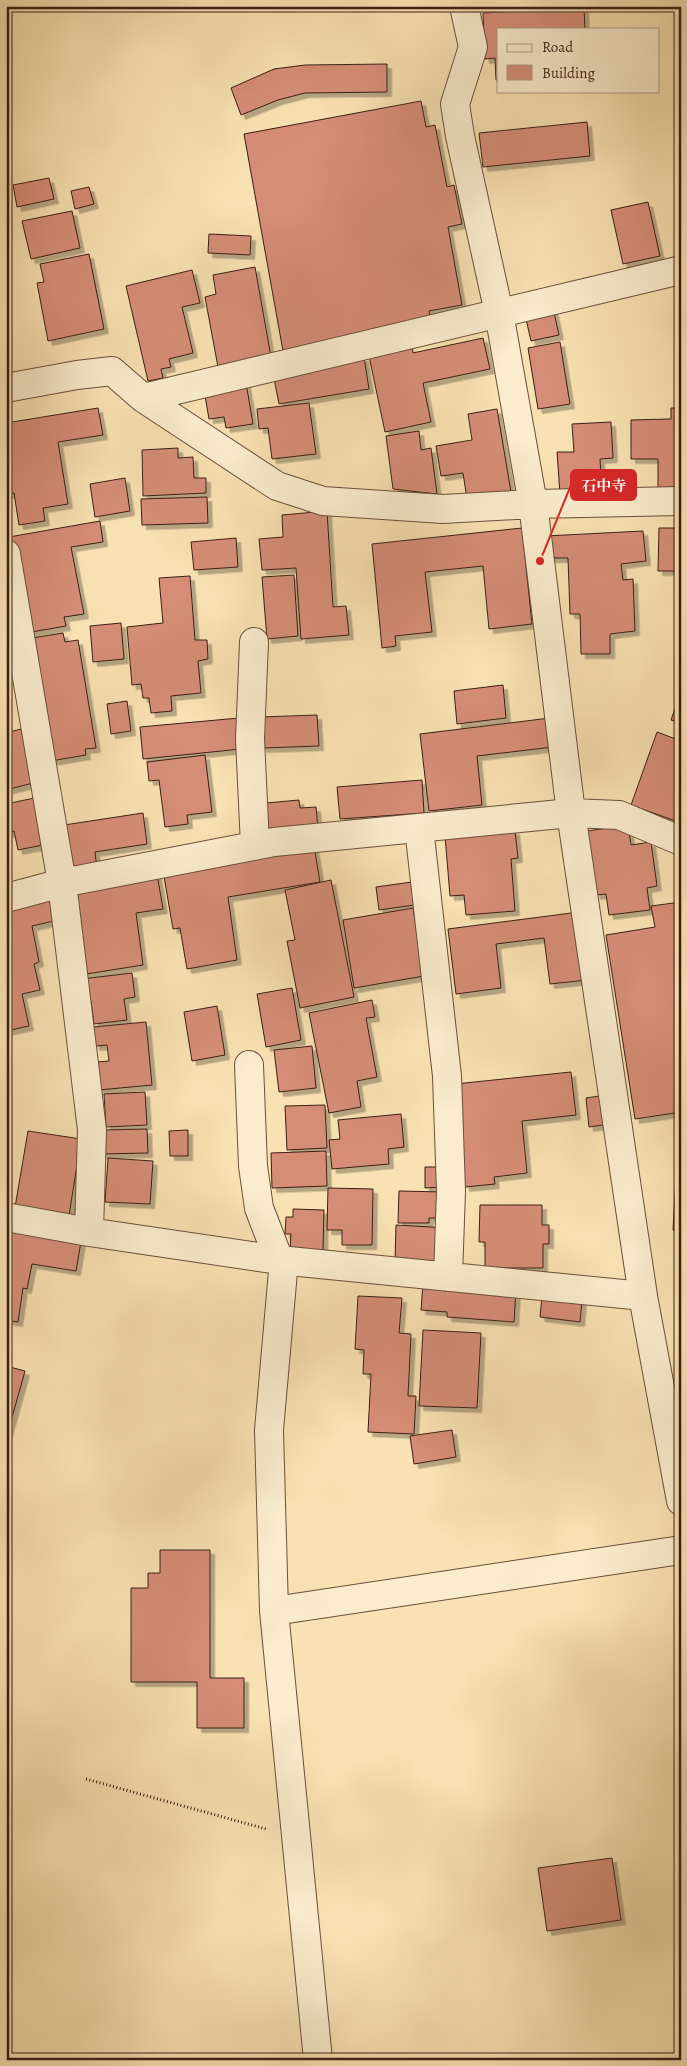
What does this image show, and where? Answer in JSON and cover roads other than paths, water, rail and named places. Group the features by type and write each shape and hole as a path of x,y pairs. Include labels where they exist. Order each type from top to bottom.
{"street":[{"path":"464,6 472,47 455,104 460,136 499,313 533,504 571,813 643,1296 681,1501"},
{"path":"142,398 681,270"},
{"path":"6,388 77,375 112,372 142,398 277,486 323,501 443,509 533,504 681,501"},
{"path":"6,554 62,883 92,1130 89,1232"},
{"path":"254,642 250,739 255,845"},
{"path":"6,898 62,883 274,842 571,813 619,815 681,841"},
{"path":"419,828 447,1076 451,1191 448,1277"},
{"path":"249,1065 253,1166 259,1208 282,1260 269,1430 274,1611 318,2060"},
{"path":"6,1217 89,1232 282,1260 643,1296"},
{"path":"274,1611 681,1550"}],"place":[{"name":"石中寺","path":"540,561"}]}
